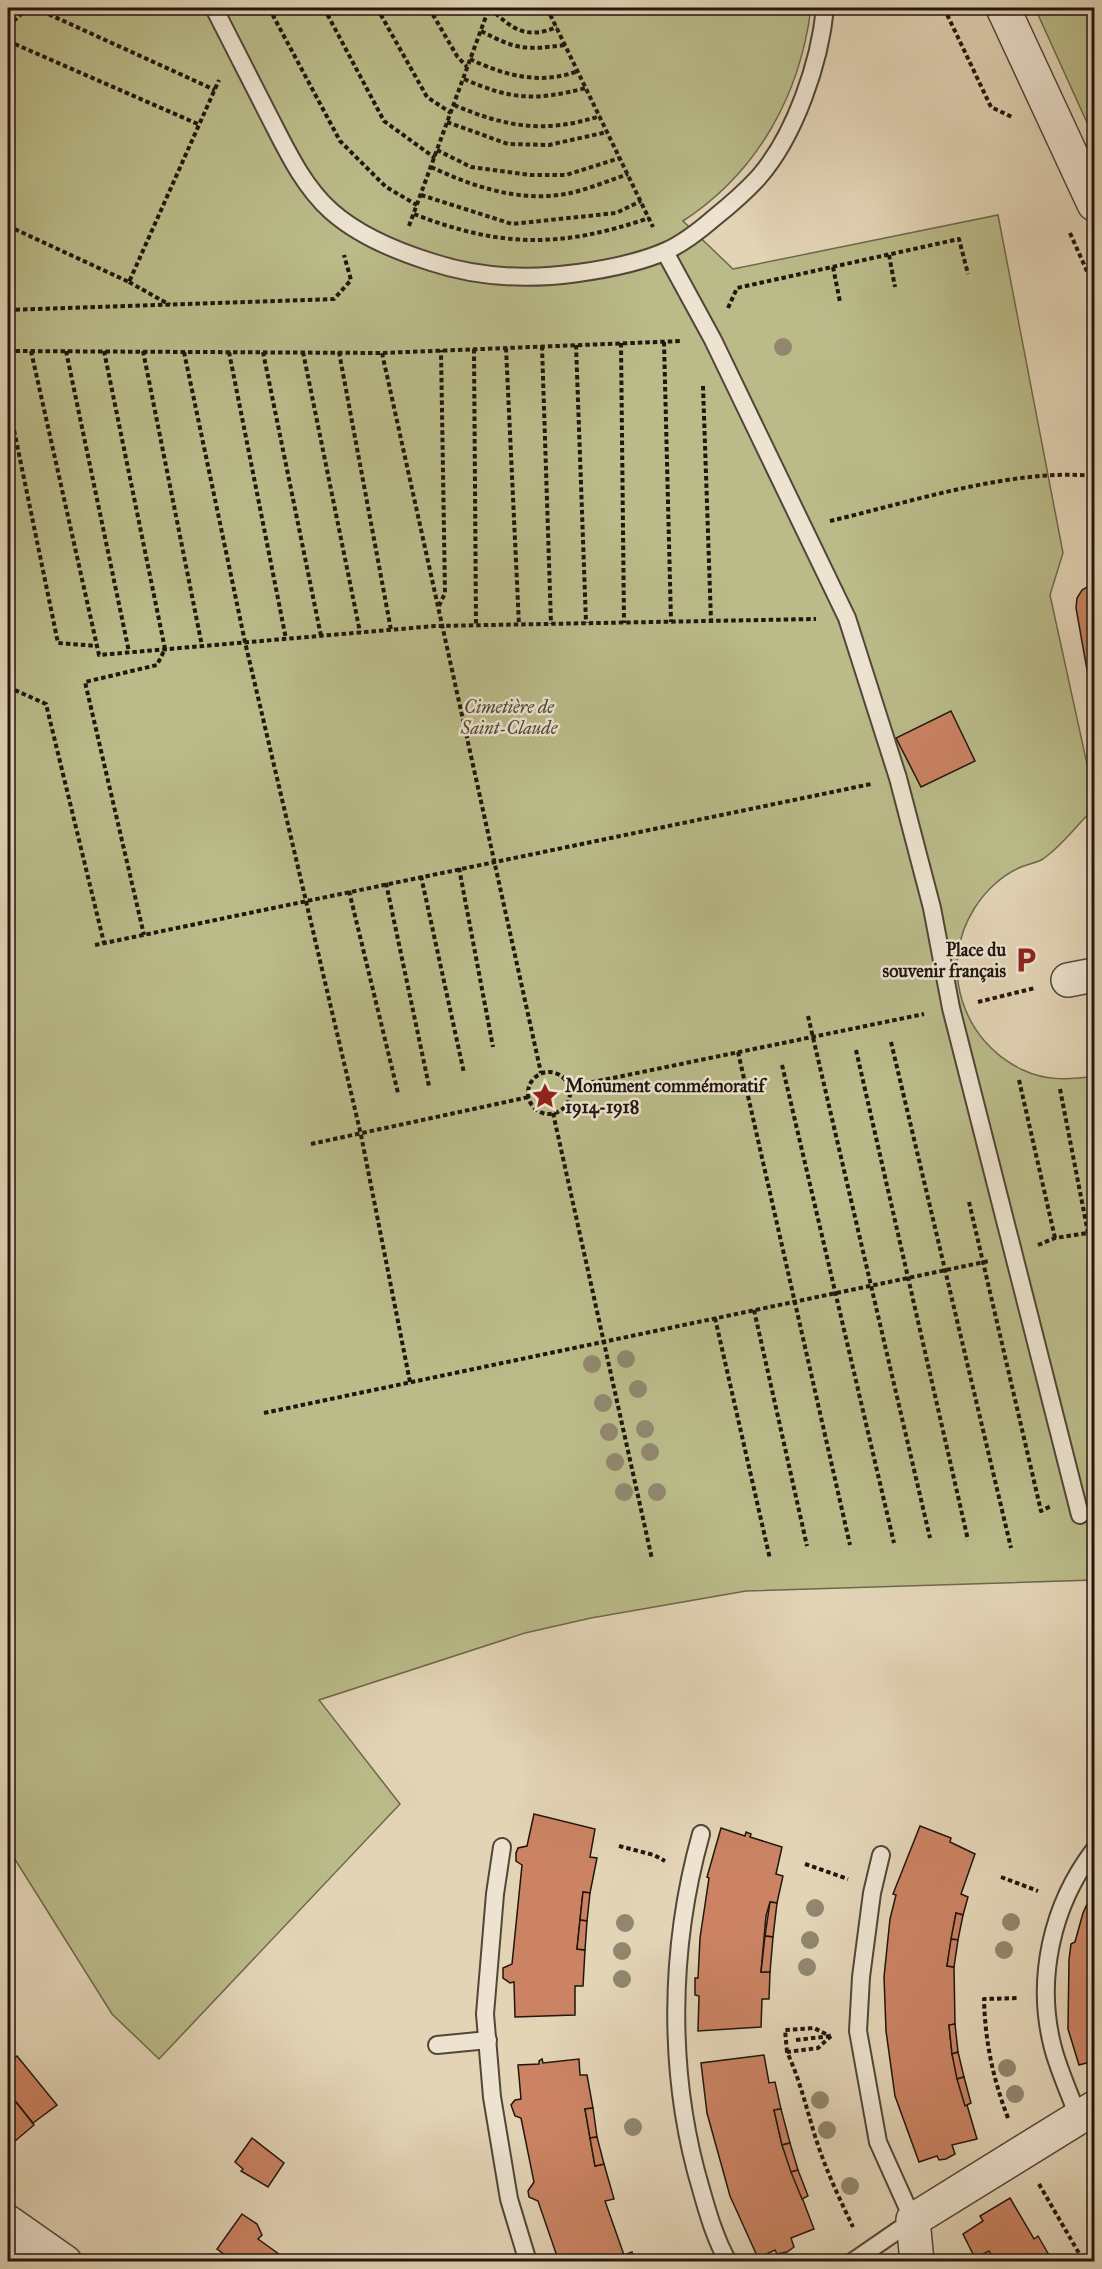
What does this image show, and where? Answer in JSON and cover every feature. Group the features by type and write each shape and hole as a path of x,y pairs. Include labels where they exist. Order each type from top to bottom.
{"street":[{"path":"1003,8 1095,204"},
{"path":"918,2262 913,2220 1087,2113"},
{"path":"8,2222 53,2253"}],"lane":[{"path":"214,8 291,159 313,191 331,211 398,251 457,271 506,278 555,276 607,269 665,252 691,237 759,177 786,136 805,92 818,49 825,8"},
{"path":"665,252 847,618 898,778 932,908 951,1008 1080,1515"},
{"path":"701,1834 689,1874 677,1977 676,2048 687,2142 716,2240 728,2262"},
{"path":"502,1847 495,1894 486,2002 488,2040 492,2097 509,2199 528,2262"},
{"path":"1087,2113 1053,2047 1046,1997 1048,1954 1061,1906 1083,1865 1095,1850"},
{"path":"858,2257 913,2220 878,2142 862,2065 858,2031 861,1977 872,1893 881,1855"},
{"path":"437,2045 488,2040"},
{"path":"8,2258 53,2253"}],"path":[{"path":"8,26 28,8"},
{"path":"35,8 215,90"},
{"path":"269,8 340,141 386,187 417,205"},
{"path":"324,8 384,121 435,158"},
{"path":"378,8 427,97 451,114"},
{"path":"429,8 457,56 468,67"},
{"path":"484,8 489,9 509,27 529,33 545,32 556,27"},
{"path":"547,8 665,252"},
{"path":"944,8 991,107 1020,121"},
{"path":"398,251 414,214 489,9"},
{"path":"481,31 506,45 530,50 565,45"},
{"path":"8,41 200,125"},
{"path":"129,282 200,125 232,44"},
{"path":"470,59 513,76 561,77 578,71"},
{"path":"464,79 491,91 525,98 549,97 586,88"},
{"path":"454,105 490,121 525,127 572,125 600,116"},
{"path":"447,122 508,144 549,145 608,132"},
{"path":"437,150 471,166 530,176 566,175 620,158"},
{"path":"431,167 464,182 501,193 535,196 567,194 628,174"},
{"path":"421,195 512,224 616,213 641,201"},
{"path":"8,310 333,299 351,280 331,211"},
{"path":"414,214 457,231 503,240 553,240 597,234 649,218"},
{"path":"1066,224 1095,286"},
{"path":"8,226 129,282 171,306"},
{"path":"711,621 708,340 737,288 959,239 968,274"},
{"path":"889,255 896,287"},
{"path":"832,267 840,302"},
{"path":"8,351 382,352 708,340"},
{"path":"664,342 671,622"},
{"path":"621,344 624,623"},
{"path":"576,345 586,623"},
{"path":"542,346 551,624"},
{"path":"506,348 519,625"},
{"path":"474,349 476,625"},
{"path":"438,607 445,593 441,350"},
{"path":"32,351 99,655 443,626 847,618"},
{"path":"66,351 129,652"},
{"path":"104,351 165,649 158,665 85,682 144,934"},
{"path":"142,351 202,646"},
{"path":"184,352 245,642 361,1135 410,1382"},
{"path":"228,352 286,639"},
{"path":"263,352 321,636"},
{"path":"303,352 360,632"},
{"path":"339,352 391,630"},
{"path":"382,352 541,1073"},
{"path":"8,401 58,643 97,646"},
{"path":"803,527 1014,478 1068,473 1095,476"},
{"path":"8,687 45,704 104,943"},
{"path":"95,945 898,778"},
{"path":"459,868 493,1047"},
{"path":"421,876 464,1073"},
{"path":"386,883 429,1086"},
{"path":"349,891 398,1093"},
{"path":"569,1087 951,1008 1081,977"},
{"path":"808,1016 815,1037 930,1538"},
{"path":"891,1042 1011,1548"},
{"path":"856,1050 968,1540"},
{"path":"738,1052 850,1545"},
{"path":"782,1065 894,1543"},
{"path":"548,1072 561,1076 569,1087 564,1106 553,1113 540,1111 531,1102 529,1096 531,1083 541,1073 548,1072"},
{"path":"1019,1080 1055,1238"},
{"path":"1060,1089 1088,1233"},
{"path":"311,1144 361,1135 529,1096"},
{"path":"553,1113 652,1559"},
{"path":"967,1194 1041,1511 1076,1495"},
{"path":"264,1413 1014,1256 1055,1238 1095,1232"},
{"path":"754,1310 807,1546"},
{"path":"715,1318 770,1559"},
{"path":"619,1846 654,1855 689,1874"},
{"path":"805,1864 837,1873 872,1893"},
{"path":"1001,1877 1036,1889 1061,1906"},
{"path":"998,1999 1010,1998"},
{"path":"831,2036 814,2028 785,2030 787,2052 801,2081 815,2137 858,2257"},
{"path":"796,2040 831,2036"},
{"path":"787,2052 818,2048 831,2036"}],"green space":[{"name":"Cimetière de Saint-Claude","path":"8,8 811,8 797,71 771,129 754,155 733,179 710,201 683,221 733,269 998,215 1063,553 1050,595 1094,796 1094,808 1057,848 1038,862 1007,874 994,884 978,902 963,931 958,954 958,978 962,1000 971,1022 985,1041 1002,1057 1023,1070 1049,1078 1094,1076 1094,1580 746,1591 591,1618 525,1633 319,1700 400,1804 159,2059 112,2014 11,1853 8,1831"},
{"path":"1035,8 1094,8 1094,138"}],"building":[{"path":"1094,583 1094,709 1076,608 1077,598 1082,590"},
{"path":"951,711 975,761 921,787 896,738"},
{"path":"534,1814 595,1829 590,1857 597,1858 590,1893 583,1892 577,1949 585,1950 583,1986 575,1986 575,2015 515,2017 514,1982 510,1983 503,1978 503,1968 512,1964 522,1865 516,1861 516,1853 518,1848 527,1846"},
{"path":"920,1826 951,1838 950,1842 975,1854 961,1894 968,1897 963,1915 956,1913 947,1966 954,1967 955,2024 949,2025 952,2054 977,2139 952,2145 955,2154 946,2159 939,2160 937,2156 919,2162 895,2096 886,2031 884,1977 890,1919 896,1895 893,1894"},
{"path":"721,1828 745,1836 746,1832 751,1834 750,1837 782,1847 776,1874 783,1876 777,1903 770,1902 766,1916 761,1972 770,1972 769,1999 762,1999 761,2027 698,2031 699,1996 695,1995 695,1978 698,1978 700,1938 709,1878 707,1877"},
{"path":"1094,1889 1094,2061 1079,2065 1068,2029 1069,1960 1071,1944 1075,1942 1083,1913"},
{"path":"583,1892 590,1893 587,1921 580,1920"},
{"path":"770,1902 777,1903 773,1937 765,1936"},
{"path":"956,1913 963,1915 958,1940 951,1939"},
{"path":"580,1920 587,1921 585,1950 577,1949"},
{"path":"765,1936 773,1937 770,1972 761,1972"},
{"path":"951,1939 958,1940 954,1967 947,1966"},
{"path":"955,2024 958,2052 952,2054 949,2025"},
{"path":"958,2052 964,2077 957,2079 952,2054"},
{"path":"764,2055 769,2083 775,2082 781,2109 774,2110 782,2145 814,2229 791,2238 794,2247 787,2252 777,2254 775,2250 758,2258 730,2196 707,2113 701,2063"},
{"path":"17,2056 57,2105 33,2123 8,2092 8,2064"},
{"path":"542,2059 543,2063 579,2059 580,2075 587,2075 593,2108 585,2109 595,2166 604,2164 614,2199 605,2201 624,2255 632,2252 635,2262 559,2262 538,2201 529,2197 528,2191 534,2182 521,2118 515,2116 511,2105 515,2100 521,2099 518,2065 539,2064"},
{"path":"964,2077 971,2103 965,2106 957,2079"},
{"path":"8,2092 34,2125 8,2147"},
{"path":"593,2108 597,2137 590,2138 585,2109"},
{"path":"781,2109 790,2143 782,2145 774,2110"},
{"path":"597,2137 604,2164 595,2166 590,2138"},
{"path":"252,2138 284,2163 268,2187 241,2171 243,2169 235,2162"},
{"path":"790,2143 798,2170 791,2172 782,2145"},
{"path":"798,2170 808,2196 802,2199 791,2172"},
{"path":"1010,2198 1034,2239 1038,2236 1053,2262 987,2262 993,2258 989,2251 975,2258 963,2234 983,2221 980,2216"},
{"path":"242,2214 257,2224 262,2235 258,2239 290,2262 230,2262 232,2260 217,2249"}],"place":[{"name":"Place du souvenir français","path":"1026,960"},
{"name":"Monument commémoratif 1914-1918","path":"545,1096"}]}
